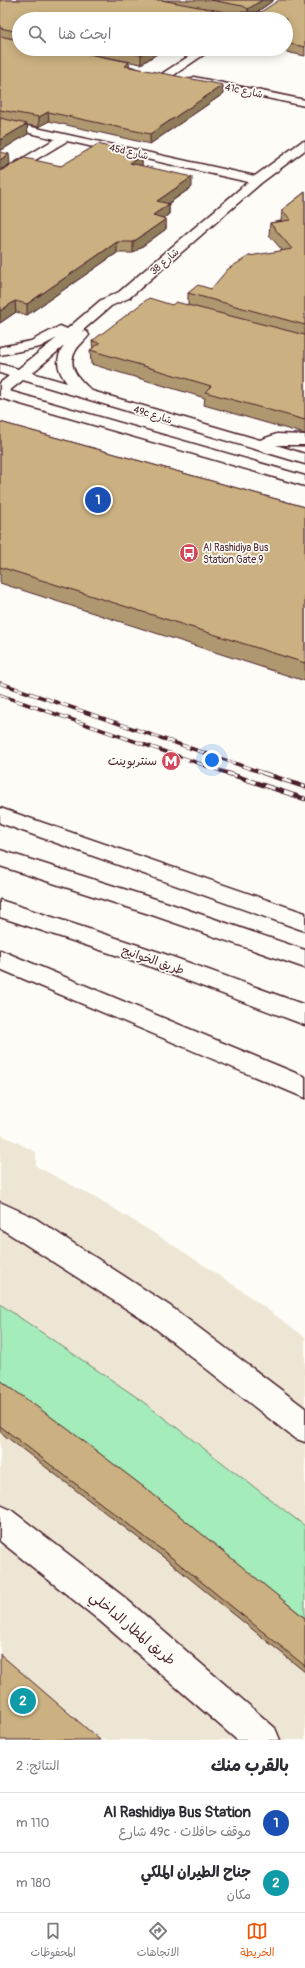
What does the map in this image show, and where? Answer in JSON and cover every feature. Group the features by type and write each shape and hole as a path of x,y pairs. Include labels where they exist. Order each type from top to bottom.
{"main road":[{"name":"41c شارع","path":"195,56 163,74 305,103"},
{"name":"45d شارع","path":"0,123 257,180"},
{"path":"0,177 66,137"},
{"name":"شارع 38","path":"0,390 106,303 124,295 257,180 305,144"},
{"path":"0,351 22,348 46,340 55,335 95,302 106,298 124,295 139,299"},
{"path":"88,394 77,386 67,372 64,362 65,354 70,346 118,304 124,295"},
{"name":"49c شارع","path":"0,368 305,459"},
{"name":"49c شارع","path":"0,393 303,480"},
{"path":"261,446 277,439 305,440"},
{"path":"0,815 305,922"},
{"path":"0,858 160,909 305,959"},
{"name":"طريق الخوانيج","path":"0,908 151,958 305,1015"},
{"path":"0,959 305,1088"},
{"path":"0,1214 23,1226 160,1315 305,1427"},
{"name":"طريق المطار الداخلي","path":"0,1520 112,1609 263,1740"}],"shaded area":[{"path":"0,1134 36,1152 36,1166 103,1202 170,1243 238,1288 305,1337 305,1740 0,1740"}],"green space":[{"path":"0,1304 138,1398 305,1526 305,1624 0,1386"}],"building":[{"path":"0,0 161,0 226,12 12,12 12,31 0,28"},
{"path":"210,0 262,0 248,9 243,6"},
{"path":"279,0 305,0 305,47 293,44 293,12 261,12"},
{"path":"0,36 12,39 12,56 99,56 129,62 125,66 223,85 150,134 48,112 39,117 0,110"},
{"path":"0,118 27,124 0,140"},
{"path":"98,144 142,156 130,163 192,177 157,201 169,204 153,215 166,219 133,242 117,242 27,304 15,301 0,311 0,171 25,158 61,166"},
{"path":"0,152 9,154 0,160"},
{"path":"305,192 305,325 188,293 198,285 211,289 228,269 249,256 292,249 270,223 291,220 282,210"},
{"path":"149,298 172,305 176,302 305,335 305,420 205,392 211,386 90,350 100,343 92,341"},
{"path":"0,422 305,507 305,663 0,567"},
{"path":"0,1380 149,1491 305,1618 305,1666 167,1554 0,1426"},
{"path":"0,1654 100,1740 0,1740"}],"railway":[{"path":"0,683 266,774"},
{"path":"0,695 230,774"},
{"path":"230,774 305,799"},
{"path":"266,774 305,787"}],"place":[{"name":"Al Rashidiya Bus Station","path":"98,500"},
{"name":"Al Rashidiya Bus Station Gate 9","path":"189,553"},
{"name":"سنتربوينت","path":"171,761"},
{"name":"جناح الطيران الملكي","path":"23,1701"}]}
